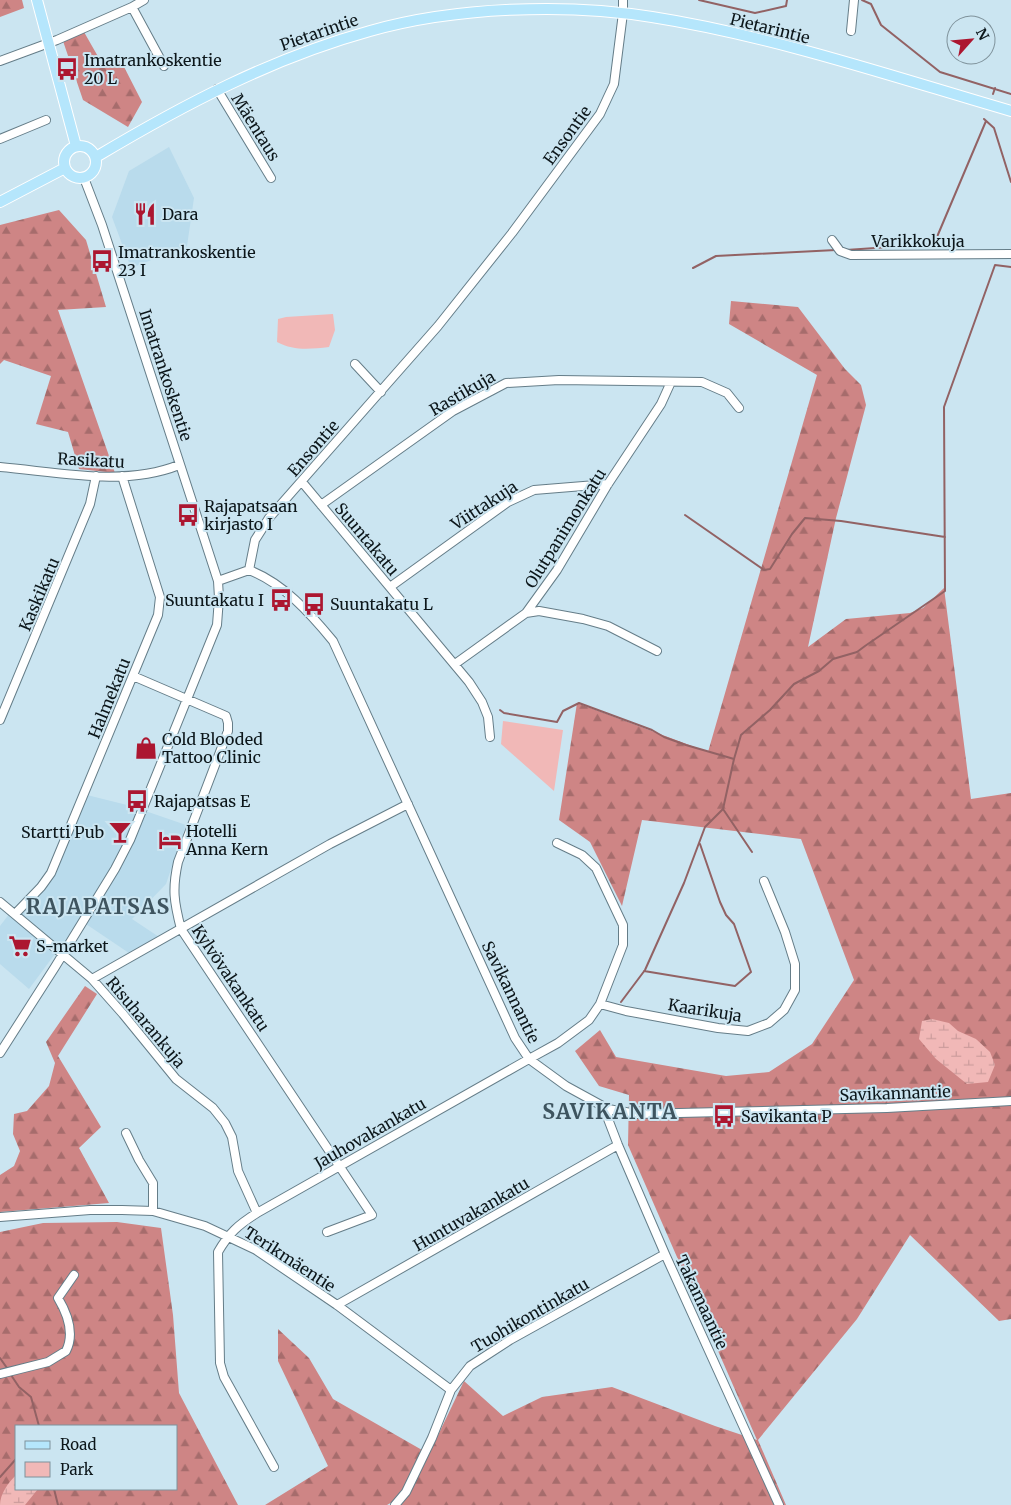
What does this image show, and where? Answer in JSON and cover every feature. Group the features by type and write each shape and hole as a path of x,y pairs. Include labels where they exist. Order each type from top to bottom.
{"main road":[{"path":"37,0 76,146"},
{"name":"Pietarintie","path":"96,157 217,89 270,65 330,43 373,30 419,20 483,12 521,10 579,10 623,13 738,34 840,61 1011,111"},
{"path":"76,146 90,149 96,157 93,172 84,178 73,177 65,168 65,154 76,146"},
{"path":"0,202 65,168"}],"street":[{"path":"0,61 48,43 144,0"},
{"name":"Ensontie","path":"249,570 255,540 262,528 438,326 482,271 600,114 614,84 623,0"},
{"path":"850,31 854,0"},
{"path":"132,7 164,66"},
{"name":"Mäentaus","path":"217,89 271,178"},
{"path":"0,139 46,120"},
{"name":"Imatrankoskentie","path":"84,178 102,225 218,581"},
{"name":"Varikkokuja","path":"832,240 840,251 851,255 1011,254"},
{"path":"355,364 381,392"},
{"name":"Rastikuja","path":"321,505 454,411 506,383 559,380 671,382 684,380 702,382 727,392 739,408"},
{"name":"Olutpanimonkatu","path":"455,664 526,613 557,570 608,484 661,404 671,382"},
{"name":"Rasikatu","path":"0,467 96,476 122,476 151,474 179,464"},
{"name":"Kaskikatu","path":"0,720 90,504 96,476"},
{"name":"Halmekatu","path":"15,914 41,887 51,873 158,615 160,597 122,476"},
{"name":"Suuntakatu","path":"302,482 455,664 482,702 488,716 490,737"},
{"name":"Viittakuja","path":"390,587 508,502 534,490 608,484"},
{"path":"0,1053 63,955 115,869 130,840 216,624 219,598 218,581 249,570"},
{"name":"Savikannantie","path":"249,570 260,574 279,587 309,612 333,641 514,1038 529,1059 566,1086 608,1109 637,1114 886,1108 1011,1101"},
{"path":"526,613 539,611 583,619 608,626 657,651"},
{"path":"134,676 186,700"},
{"name":"Kylvövakankatu","path":"186,700 226,716 228,731 176,869 173,884 176,910 181,929 372,1215 327,1232"},
{"path":"92,979 330,844 408,804"},
{"name":"Jauhovakankatu","path":"228,1236 237,1226 257,1213 529,1059 573,1033 589,1020 600,1004 623,945 623,925 596,868 582,855 557,843"},
{"name":"Kaarikuja","path":"600,1004 626,1011 718,1028 748,1031 769,1023 784,1010 795,990 795,964 785,932 764,881"},
{"name":"Risuharankuja","path":"0,902 92,979 176,1079 213,1108 225,1123 232,1137 238,1170 257,1213"},
{"name":"Takamaantie","path":"608,1109 608,1119 618,1145 665,1254 779,1505"},
{"path":"126,1133 139,1160 154,1183 153,1211"},
{"name":"Huntuvakankatu","path":"337,1305 618,1145"},
{"name":"Terikmäentie","path":"0,1217 90,1210 153,1211 205,1226 256,1250 337,1305 451,1390"},
{"path":"228,1236 218,1252 220,1363 224,1377 274,1468"},
{"name":"Tuohikontinkatu","path":"395,1505 406,1492 432,1438 451,1390 470,1366 510,1340 665,1254"},
{"path":"0,1374 48,1362 66,1351 70,1337 69,1324 64,1308 58,1298 74,1275"}],"shaded area":[{"path":"169,147 194,198 187,246 131,268 112,217 129,171"},
{"path":"87,795 131,806 186,825 166,884 132,919 159,937 129,953 80,920 29,989 0,964 0,926 13,909 21,914 56,870"}],"green space":[{"path":"0,0 22,0 24,8 0,17"},
{"path":"84,32 104,67 121,61 142,102 128,127 83,100 63,41"},
{"path":"59,210 86,240 106,307 58,310 115,473 79,469 68,432 36,424 51,376 4,360 0,364 0,225"},
{"path":"731,301 798,307 845,369 861,385 866,405 836,518 808,647 846,619 910,613 923,608 944,588 971,799 1011,793 1011,1319 999,1321 910,1235 857,1319 758,1440 786,1505 400,1505 397,1499 387,1505 265,1505 328,1466 278,1361 278,1329 309,1358 333,1399 429,1454 464,1381 503,1416 542,1397 612,1387 757,1440 628,1145 629,1095 599,1086 575,1051 600,1030 616,1057 726,1076 769,1072 812,1044 854,980 801,839 642,820 622,906 590,842 559,820 577,703 708,752 817,375 729,324"},
{"path":"333,314 335,330 329,347 296,348 277,342 278,319"},
{"path":"503,721 563,730 554,791 501,744"},
{"path":"85,986 97,994 58,1056 101,1127 79,1148 109,1203 0,1212 0,1175 14,1166 20,1151 13,1134 14,1114 27,1111 49,1086 55,1063 46,1042"},
{"path":"932,1019 949,1023 958,1031 976,1039 990,1052 995,1065 988,1082 967,1084 936,1059 919,1039 922,1021"},
{"path":"117,1222 161,1228 173,1315 179,1393 238,1505 0,1505 0,1232 43,1223"},
{"path":"15,1476 15,1490 37,1490 25,1505 0,1505 1,1497"}],"waterway":[{"path":"699,0 755,13 786,6 787,0"},
{"path":"862,0 871,4 881,25 940,72 1011,94"},
{"path":"993,94 995,88"},
{"path":"984,119 994,128 1011,182"},
{"path":"846,250 934,244 986,121"},
{"path":"693,268 716,256 836,250"},
{"path":"621,1002 645,970 684,883 705,827 723,809 741,735 770,710 794,684 819,671 833,659 857,652 945,591 944,407 995,265 1011,267"},
{"path":"685,515 764,570 770,569 792,534 805,518 841,521 945,537"},
{"path":"500,710 504,713 557,722 563,711 579,703 652,730 664,737 686,745 734,759"},
{"path":"723,809 752,852"},
{"path":"644,971 735,986 751,972 734,924 726,915 720,902 700,844"},
{"path":"0,1358 7,1368"},
{"path":"11,1375 19,1387 31,1397 39,1425"},
{"path":"0,1477 15,1460"},
{"path":"54,1490 58,1505"}],"place":[{"name":"Imatrankoskentie 20 L","path":"67,69"},
{"name":"Dara","path":"145,214"},
{"name":"Imatrankoskentie 23 I","path":"102,261"},
{"name":"Rajapatsaan kirjasto I","path":"188,515"},
{"name":"Suuntakatu I","path":"281,600"},
{"name":"Suuntakatu L","path":"314,604"},
{"name":"Cold Blooded Tattoo Clinic","path":"146,748"},
{"name":"Rajapatsas E","path":"137,801"},
{"name":"Startti Pub","path":"120,832"},
{"name":"Hotelli Anna Kern","path":"170,840"},
{"name":"S-market","path":"20,946"},
{"name":"Savikanta P","path":"724,1116"}],"district":[{"name":"RAJAPATSAS","path":"98,907"},
{"name":"SAVIKANTA","path":"610,1112"}]}
